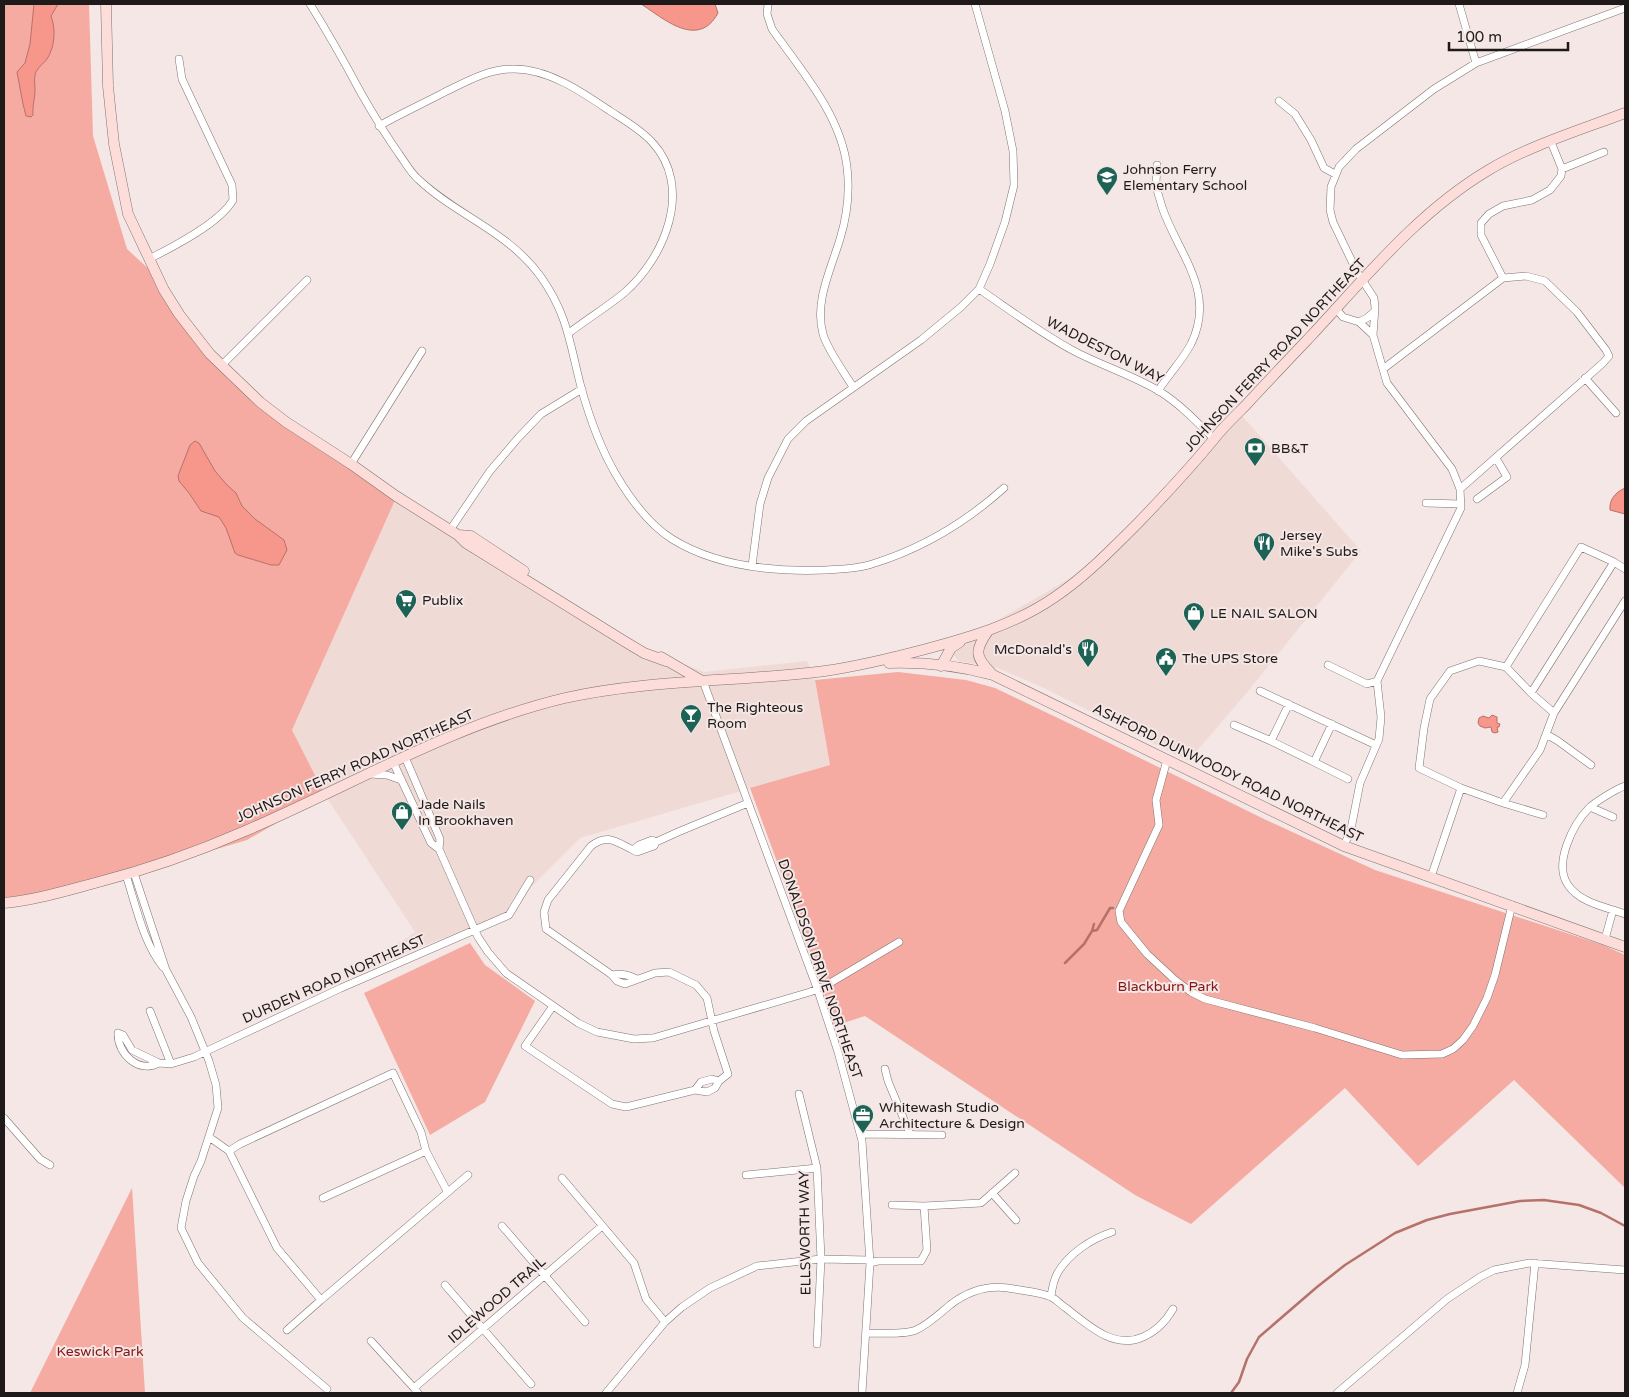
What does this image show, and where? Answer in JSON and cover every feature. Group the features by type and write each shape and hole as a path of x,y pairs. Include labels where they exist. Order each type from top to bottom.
{"main road":[{"path":"106,4 108,86 114,144 128,214 164,290 193,334 260,402 281,418 396,496 454,532 471,536 600,620 655,652 666,661 703,681"},
{"name":"JOHNSON FERRY ROAD NORTHEAST","path":"4,903 63,892 130,874 207,847 249,830 404,756 479,724 520,710 567,698 640,686 822,671 873,663 962,640 1018,618 1050,600 1079,580 1124,537 1412,228 1450,197 1491,168 1550,142 1625,113"},
{"path":"988,631 978,646 978,656 982,664 993,675"},
{"path":"941,666 951,648 962,640"},
{"name":"ASHFORD DUNWOODY ROAD NORTHEAST","path":"873,663 941,666 971,669 993,675 1344,846 1625,947"}],"street":[{"path":"310,4 379,126 415,176 434,194 516,248 532,265 558,305 569,332 582,389 602,447 615,473 633,500 654,524 672,539 696,551 722,560 752,566 786,570 811,570 869,565 903,554 940,536 985,505 1004,488"},
{"path":"768,4 768,14 772,28 825,106 842,144 847,166 848,195 845,216 841,237 825,284 820,320 823,336 853,387"},
{"path":"752,566 760,504 768,478 788,439 806,421 921,340 979,289 1006,222 1014,185 1013,151 1009,129 975,4"},
{"path":"1459,4 1476,63"},
{"path":"1344,846 1351,829 1360,782 1379,739 1381,718 1377,681 1461,508 1460,489 1452,469 1388,383 1373,335 1374,298 1362,281 1332,222 1330,210 1331,187 1345,159 1434,89 1476,63 1621,7"},
{"path":"149,259 181,243 237,201 232,185 182,79 180,59"},
{"path":"379,126 468,79 493,71 514,69 534,71 550,76 596,101 640,131 653,143 669,168 673,182 673,207 656,258 625,293 569,332"},
{"path":"1279,101 1295,114 1324,168 1336,174"},
{"path":"1503,278 1480,235 1481,223 1489,214 1503,206 1532,200 1550,190 1561,176 1562,169 1550,142"},
{"path":"1562,169 1604,152"},
{"path":"1157,165 1156,184 1158,193 1166,217 1191,268 1198,288 1200,304 1198,322 1191,342 1179,364 1158,391"},
{"path":"1383,369 1503,278 1526,276 1545,281 1578,312 1606,350 1609,356 1460,489"},
{"path":"222,365 307,280"},
{"name":"WADDESTON WAY","path":"979,289 1026,322 1069,348 1158,391 1188,413 1214,439"},
{"path":"1336,309 1343,316 1360,322 1373,335"},
{"path":"1360,322 1374,312"},
{"path":"351,464 422,350"},
{"path":"1585,378 1616,413"},
{"path":"454,532 490,471 519,437 542,414 582,389"},
{"path":"1477,499 1507,477 1496,458"},
{"path":"1426,503 1460,504"},
{"path":"1506,667 1581,547 1625,569"},
{"path":"1532,693 1614,562"},
{"path":"1502,803 1540,750 1554,713 1625,601"},
{"path":"1543,815 1502,803 1462,788 1419,768 1430,699 1450,671 1479,661 1506,667 1554,713"},
{"path":"1328,665 1367,684 1377,681"},
{"name":"DONALDSON DRIVE NORTHEAST","path":"703,681 817,988 841,1060 861,1134 869,1261 867,1333 862,1374 862,1393"},
{"path":"1260,691 1376,745"},
{"path":"1271,741 1288,704"},
{"path":"1314,762 1332,724"},
{"path":"1234,725 1348,779"},
{"path":"1546,734 1591,765"},
{"path":"404,756 440,839 438,849"},
{"path":"1167,760 1156,800 1159,826 1119,911 1121,922 1147,954 1175,980 1191,992 1205,999 1315,1028 1402,1055 1442,1054 1453,1049 1463,1040 1473,1026 1487,998 1495,975 1512,905"},
{"path":"393,762 431,843 438,849 488,952 506,973 578,1023 597,1032 634,1039 653,1038 824,986 899,942"},
{"path":"365,774 387,776 401,780"},
{"path":"1625,786 1590,806 1575,825 1564,855 1562,871 1567,884 1577,895 1589,902 1625,914"},
{"path":"1431,877 1462,788"},
{"path":"553,1006 525,1046 612,1104 626,1107 695,1090 707,1092 715,1088 719,1081 728,1074 714,1031 707,998 696,985 669,972 655,973 637,978 619,974 612,975 546,929 544,912 548,900 591,846 598,841 608,838 633,850 635,847 654,846 656,842 748,803"},
{"path":"1590,806 1613,817"},
{"path":"130,874 139,919 155,956 166,970 191,1017 216,1085 218,1108 186,1201 181,1228 184,1236 198,1263 244,1318 327,1389"},
{"name":"DURDEN ROAD NORTHEAST","path":"171,1064 194,1058 342,988 510,915 530,880"},
{"path":"1605,939 1614,910"},
{"path":"150,1011 171,1064 159,1063 132,1050 123,1035 118,1033 118,1041 126,1056 137,1064 151,1067 159,1063"},
{"path":"126,1056 132,1050"},
{"path":"885,1069 888,1081 910,1134"},
{"path":"229,1151 393,1073 421,1132 426,1151 447,1192"},
{"path":"695,1090 701,1082 712,1079 719,1081"},
{"name":"ELLSWORTH WAY","path":"799,1094 817,1168 821,1258 817,1344"},
{"path":"4,1118 40,1159 50,1165"},
{"path":"861,1134 942,1135"},
{"path":"209,1137 229,1151 277,1248 321,1300"},
{"path":"323,1198 426,1151"},
{"path":"746,1175 817,1168"},
{"path":"892,1205 924,1206 981,1202 1015,1173"},
{"path":"287,1330 468,1175"},
{"path":"562,1178 634,1263 646,1299 665,1322"},
{"path":"992,1193 1016,1220"},
{"path":"606,1393 665,1322 710,1288 757,1266 821,1258 869,1261 921,1261 927,1250 924,1206"},
{"path":"502,1226 585,1322"},
{"name":"IDLEWOOD TRAIL","path":"416,1391 483,1329 602,1226"},
{"path":"1051,1296 1056,1275 1065,1263 1075,1253 1099,1236 1112,1232"},
{"path":"1337,1393 1447,1299 1494,1270 1535,1263 1625,1270"},
{"path":"1517,1393 1525,1365 1535,1263"},
{"path":"445,1285 531,1384"},
{"path":"867,1333 914,1331 971,1293 984,1288 998,1286 1051,1296 1098,1332 1120,1341 1135,1340 1151,1333 1162,1324 1172,1308"},
{"path":"371,1341 416,1391"}],"shaded area":[{"path":"34,4 58,4 51,16 54,32 52,49 35,75 33,115 31,117 26,116 17,72 25,63 30,44"},
{"path":"641,4 715,4 718,13 710,24 701,29 691,30 680,28 670,23"},
{"path":"1238,411 1361,551 1245,695 1188,761 1044,688 998,668 958,661 946,643 981,630 1079,573 1163,494"},
{"path":"195,441 199,443 215,471 236,493 242,506 255,519 284,540 287,550 279,565 271,565 235,553 226,528 219,517 201,511 179,481 178,476 190,445"},
{"path":"1625,488 1625,514 1610,510 1614,496"},
{"path":"396,498 622,639 704,672 807,661 815,680 830,765 580,838 531,887 516,910 359,971 415,932 325,795 292,730"},
{"path":"1492,715 1497,717 1497,723 1500,724 1497,727 1498,732 1495,733 1492,732 1491,727 1485,728 1478,723 1479,718 1483,716 1489,718"}],"green space":[{"path":"4,4 89,4 93,136 127,249 153,273 179,322 282,417 396,498 292,730 325,795 247,840 31,904 4,907"},
{"name":"Blackburn Park","path":"898,672 966,680 995,688 1264,819 1375,870 1603,945 1625,955 1625,1188 1514,1080 1418,1166 1345,1088 1191,1224 1135,1195 865,1016 834,1026 817,971 750,788 830,765 815,680"},
{"path":"470,943 485,965 535,1001 485,1102 430,1135 364,993"},
{"name":"Keswick Park","path":"132,1188 145,1393 30,1393"}],"waterway":[{"path":"1065,963 1084,944 1092,931 1097,930 1110,908 1113,908"},
{"path":"1092,931 1094,924"},
{"path":"1231,1393 1239,1382 1247,1359 1259,1337 1345,1265 1395,1233 1427,1220 1450,1214 1520,1201 1544,1200 1579,1205 1601,1213 1625,1226"}],"place":[{"name":"Johnson Ferry Elementary School","path":"1107,196"},
{"name":"BB&T","path":"1255,467"},
{"name":"Jersey Mike's Subs","path":"1264,562"},
{"name":"Publix","path":"406,619"},
{"name":"LE NAIL SALON","path":"1194,632"},
{"name":"McDonald's","path":"1088,668"},
{"name":"The UPS Store","path":"1166,677"},
{"name":"The Righteous Room","path":"691,734"},
{"name":"Jade Nails In Brookhaven","path":"402,831"},
{"name":"Whitewash Studio Architecture & Design","path":"863,1134"}]}
